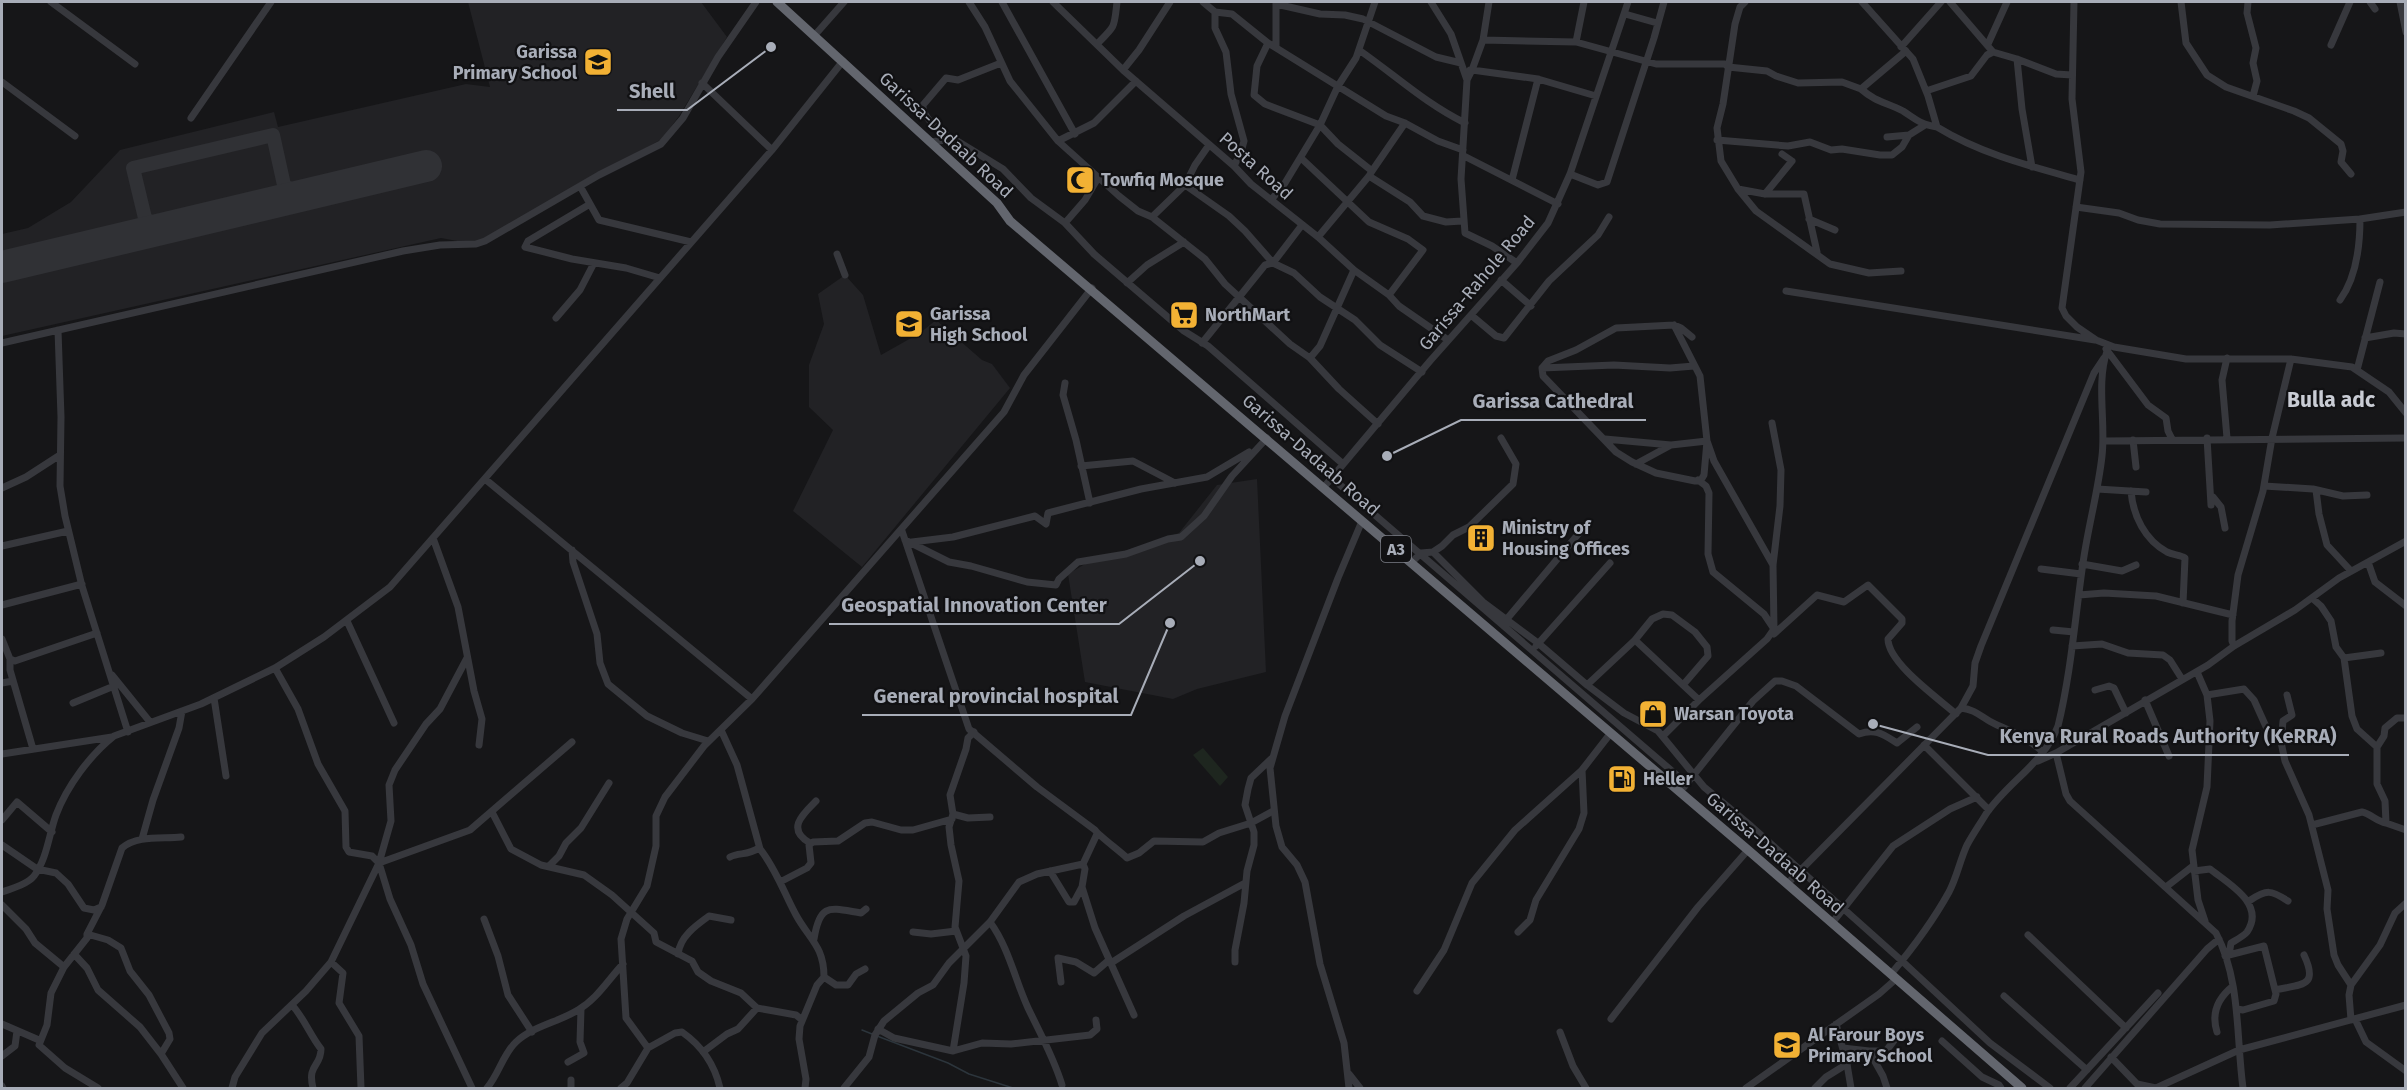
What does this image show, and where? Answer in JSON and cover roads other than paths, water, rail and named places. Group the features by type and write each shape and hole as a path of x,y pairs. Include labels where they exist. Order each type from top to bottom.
{"highway":[{"name":"Garissa-Dadaab Road","path":"777,2 997,203 1010,221 1092,288 1748,850 2022,1089"}],"street":[{"path":"51,2 135,64"},
{"path":"191,118 271,2"},
{"path":"2,343 403,251 440,245 476,244 580,186 662,144 683,118 702,83 756,2"},
{"path":"814,36 844,2"},
{"path":"969,2 985,27 1010,81 1058,141 1138,211 1152,217 1213,267 1216,275 1290,344 1310,358 1339,389 1378,424"},
{"path":"1002,2 1075,134"},
{"name":"Posta Road","path":"1053,2 1062,4 1123,70 1234,166 1251,184 1318,237 1354,270 1389,295 1399,306 1448,340"},
{"path":"1097,44 1116,22 1117,2"},
{"path":"1123,70 1170,2"},
{"path":"1203,2 1215,12 1232,14 1272,44 1386,116 1464,153 1558,204"},
{"path":"1271,200 1301,158 1320,125 1338,86 1359,50 1375,2"},
{"path":"1434,2 1466,68 1464,153 1461,179 1462,221 1465,233 1492,246 1517,263"},
{"path":"1466,68 1483,40 1489,2"},
{"path":"1576,42 1584,2"},
{"name":"Garissa-Rahole Road","path":"1324,487 1448,340 1517,263 1548,223 1570,174 1628,2"},
{"path":"1570,174 1598,185 1607,182 1664,2"},
{"path":"1745,2 1740,7 1729,49 1717,128 1721,161 1738,189 1756,210 1817,252 1830,264 1869,273 1901,271"},
{"path":"1862,2 1912,59 1926,91 1937,127"},
{"path":"1861,89 1904,49 1941,2"},
{"path":"1950,2 1993,52 2056,75 2072,75"},
{"path":"1988,44 2007,2"},
{"path":"2074,2 2072,99 2080,158 2080,180 2062,308 2071,322 2096,340 2148,405 2166,418 2172,439"},
{"path":"2181,2 2186,43 2207,75 2226,87 2294,111 2319,125 2341,144 2343,151 2341,162 2351,174"},
{"path":"2248,2 2247,13 2256,48 2253,63 2257,81 2253,96"},
{"path":"2331,45 2350,2"},
{"path":"2370,2 2375,9"},
{"path":"2400,2 2406,32"},
{"path":"1462,221 1446,222 1424,216 1410,202 1371,174 1320,125 1265,104 1254,95 1257,66 1272,44 1276,3 1320,14 1345,15 1369,23 1436,57 1466,68 1538,79 1596,96"},
{"path":"1215,12 1215,28 1226,52 1231,94 1244,141 1234,166"},
{"path":"1625,14 1657,23"},
{"path":"1483,40 1576,42 1646,61 1676,66 1725,64 1728,67 1767,71 1798,83 1842,82 1861,89 1870,98 1901,110 1924,125 1937,127 1979,149 2080,180"},
{"path":"1359,50 1444,113 1465,123"},
{"path":"1926,91 1971,76 1987,55 1993,52"},
{"path":"2017,59 2022,109 2032,167"},
{"path":"2,754 114,736 214,698 274,668 347,621 390,587 772,150 843,61"},
{"path":"1001,63 958,80 946,78 923,105 928,119 950,138 1003,170 1031,198 1065,224 1081,243 1343,464"},
{"path":"1512,180 1538,79"},
{"path":"1058,141 1094,123 1136,81"},
{"path":"702,83 772,150"},
{"path":"2,84 75,136"},
{"path":"1318,237 1371,174 1404,123"},
{"path":"1717,140 1788,146 1810,142 1831,150 1842,149 1892,155 1902,147 1909,135 1924,125"},
{"path":"1887,137 1909,135"},
{"path":"930,142 950,138"},
{"path":"1152,217 1185,185 1209,145"},
{"path":"1765,194 1792,161 1782,154"},
{"path":"1301,158 1369,222 1408,239 1423,250 1389,295"},
{"path":"1065,224 1085,200 1098,178"},
{"path":"1185,185 1245,231 1273,263 1294,273 1309,288 1355,320 1380,345 1422,372"},
{"path":"580,186 599,220 691,242"},
{"path":"1738,189 1765,194 1804,194 1817,252"},
{"path":"590,204 528,242 525,247 626,268 660,278"},
{"path":"2076,207 2119,213 2138,220 2160,224 2270,225 2360,219 2406,212"},
{"path":"1471,315 1500,339 1531,306 1549,281 1598,235 1609,217"},
{"path":"1809,219 1835,230"},
{"path":"2340,300 2346,292 2354,268 2360,219"},
{"path":"1202,343 1265,265 1273,263 1302,225"},
{"path":"1127,282 1147,265 1184,242"},
{"path":"837,254 845,275"},
{"path":"556,318 580,290 594,263"},
{"path":"1310,358 1320,346 1354,270"},
{"path":"1501,280 1531,306"},
{"path":"2357,370 2380,282"},
{"path":"648,1048 626,1018 623,929 647,886 656,846 654,826 658,808 708,741 752,699 902,531 1004,412 1024,375 1092,288"},
{"path":"1786,291 2096,340"},
{"path":"1674,325 1701,386 1707,441 1704,475 1698,480"},
{"path":"1692,337 1674,325 1616,328 1576,350 1548,361 1542,368 1543,376 1616,452 1656,473 1698,480 1706,486 1709,493 1708,554 1713,572 1764,614 1774,629"},
{"path":"58,330 60,486 68,531 82,584 128,732"},
{"path":"2365,338 2394,333 2406,334"},
{"path":"2105,351 2175,357 2291,359 2347,367 2357,370 2389,392 2406,413"},
{"path":"1746,1089 1888,988 1902,961 1942,904 1968,845 1989,810 2005,791 2036,762 2054,738 2072,646 2082,564 2104,441 2105,351"},
{"path":"1786,884 1959,711 1973,686 1975,663 1981,646 2105,351"},
{"path":"2227,358 2222,380 2227,438"},
{"path":"2234,646 2231,635 2238,574 2250,540 2264,486 2272,438 2291,359"},
{"path":"1542,368 1614,365 1670,368 1694,366"},
{"path":"1065,383 1063,395 1070,415 1089,502"},
{"path":"1767,639 1774,629 1773,565 1780,506 1781,470 1772,423"},
{"path":"909,541 949,562 1027,582 1056,585 1059,579 1078,562 1126,554 1168,539 1181,537 1204,516 1232,476 1267,438"},
{"path":"1411,563 1421,553 1432,552 1453,535 1469,527 1513,484 1516,464 1501,438"},
{"path":"2104,441 2207,438 2406,438"},
{"path":"2207,438 2211,505"},
{"path":"1604,439 1671,445 1707,441"},
{"path":"2133,440 2136,467"},
{"path":"1707,441 1726,485 1773,565"},
{"path":"1636,464 1671,445"},
{"path":"909,541 953,537 1035,516 1046,524 1048,513 1141,489 1207,477 1256,449"},
{"path":"2,488 26,477 60,455"},
{"path":"1081,466 1133,461 1175,483"},
{"path":"1332,478 1687,784"},
{"path":"484,479 752,699"},
{"path":"2264,486 2316,490 2343,496 2367,495"},
{"path":"2097,489 2146,492"},
{"path":"2316,490 2319,514 2328,545 2351,572"},
{"path":"2132,492 2133,510 2148,538 2185,558 2184,603"},
{"path":"2212,495 2221,507 2225,528"},
{"path":"1349,1089 1344,1043 1320,964 1305,882 1297,865 1282,847 1273,811 1270,777 1271,759 1285,716 1362,521"},
{"path":"2,546 68,531"},
{"path":"902,531 909,541 969,729 1037,787 1095,830 1096,834 1109,840 1127,858 1139,853 1154,841 1203,842 1219,833 1251,823 1273,811"},
{"path":"1506,620 1580,532"},
{"path":"433,538 458,607 467,658 482,719 479,745"},
{"path":"2036,762 2056,753 2197,672 2351,572 2406,541"},
{"path":"572,550 573,562 580,576 597,634 600,663 608,684 647,716 682,733 708,741"},
{"path":"1432,552 1457,579 1506,620 1539,643 1587,685 1624,713 1658,731 1704,787 1902,961 1990,1043 2050,1089"},
{"path":"2368,562 2375,582 2406,606"},
{"path":"1524,660 1610,563"},
{"path":"2082,564 2122,571 2136,565"},
{"path":"2041,569 2081,574"},
{"path":"2,605 82,584"},
{"path":"1663,736 1699,700 1817,595 1844,602 1868,585 1902,619 1902,623 1888,639 1891,652 1901,665 1959,711 1979,712 1991,723 2025,737 2043,752"},
{"path":"2079,595 2104,593 2156,596 2233,615"},
{"path":"2312,598 2321,606 2331,621 2336,647 2344,658 2352,716 2357,729 2377,747"},
{"path":"1587,685 1635,640 1652,619 1663,614 1672,615 1695,632 1707,647 1708,656 1683,685"},
{"path":"347,621 394,723"},
{"path":"2053,630 2074,632"},
{"path":"10,658 17,661 97,633"},
{"path":"2,639 10,658 13,681 33,749"},
{"path":"1635,640 1699,700"},
{"path":"2072,646 2102,644 2128,653 2163,655 2170,660 2182,679"},
{"path":"2344,658 2381,653"},
{"path":"232,1089 235,1077 262,1033 292,1005 331,962 379,863 391,821 389,785 395,770 426,724 440,709 467,658"},
{"path":"108,668 150,722"},
{"path":"274,668 298,709 318,764 345,811 346,847 349,852 372,856 379,863 382,878 402,930 411,945 423,984 472,1089"},
{"path":"2197,672 2207,695 2210,721 2207,787 2194,835 2193,868 2198,900 2206,923"},
{"path":"2,684 13,681"},
{"path":"1678,792 1695,775 1753,701 1775,681 1796,686 1859,734 1878,732 1897,743 1917,727"},
{"path":"73,703 114,686"},
{"path":"2095,690 2109,686 2114,688 2126,713"},
{"path":"2207,695 2244,689 2254,700 2268,731 2281,742"},
{"path":"2287,695 2292,715 2283,721 2281,742 2285,761 2312,825 2328,890 2327,909 2334,955 2350,985 2353,1020 2366,1042 2406,1071"},
{"path":"214,698 226,776"},
{"path":"2145,700 2169,756"},
{"path":"142,839 153,800 179,728 182,711"},
{"path":"2386,823 2385,801 2377,784 2377,747 2384,736 2385,728 2397,718 2406,718"},
{"path":"721,730 737,765 759,848 769,860 795,914 814,939 823,962 824,977 817,984 801,1019 799,1039 806,1079 805,1089"},
{"path":"953,1051 966,956 956,931 959,881 949,827 953,816 950,795 968,738 974,732"},
{"path":"1417,991 1444,950 1472,883 1515,830 1582,770 1610,734"},
{"path":"2,893 34,876 56,815 73,784 104,744 114,736"},
{"path":"379,863 470,830 572,742"},
{"path":"1924,745 1989,810"},
{"path":"2056,753 2066,794 2070,801 2166,887 2187,909 2206,923 2227,955 2237,1009 2243,1089"},
{"path":"1235,962 1245,883 1254,845 1251,823 1245,805 1251,778 1271,759"},
{"path":"1518,932 1530,920 1536,900 1580,830 1584,813 1582,770"},
{"path":"549,867 559,856 566,843 581,828 609,783"},
{"path":"1832,923 1900,839 1950,809 1977,797"},
{"path":"816,801 799,819 799,832 810,843 838,841 865,823 872,822 901,830 913,830 953,816 990,817"},
{"path":"2,820 17,802 51,832"},
{"path":"492,812 511,849 521,856 549,867 584,875 612,895 654,933 656,942 692,960 698,972 711,981 741,993 757,1008 789,1013 801,1019"},
{"path":"2312,825 2362,812 2367,813 2376,821 2406,830"},
{"path":"1050,871 1069,902 1074,902 1082,887 1085,869 1083,864 1096,834"},
{"path":"98,1089 51,1057 39,1045 39,1040 47,1025 51,993 64,967 87,938 102,905 122,848 142,839 181,837"},
{"path":"780,882 807,868 811,863 810,843"},
{"path":"2,845 37,869 49,870 60,876 84,908 94,909 102,905"},
{"path":"730,857 745,855 759,848"},
{"path":"1611,1019 1698,907 1748,850"},
{"path":"844,1089 869,1057 878,1029 892,1013 918,993 933,986 963,948 990,922 1019,882 1050,871 1083,864"},
{"path":"2166,887 2193,868 2210,869 2249,901 2253,912 2247,932 2232,943 2227,955"},
{"path":"1061,982 1058,958 1076,962 1094,973 1184,916 1245,883"},
{"path":"1082,887 1095,928 1134,1015"},
{"path":"2249,901 2261,893 2273,891 2288,901"},
{"path":"2350,985 2380,945 2395,913 2406,903"},
{"path":"2,905 26,929 35,943 64,967"},
{"path":"814,939 820,917 825,910 835,908 861,913 866,909"},
{"path":"678,954 679,946 690,930 709,916 731,920"},
{"path":"484,919 498,956 508,995 532,1032"},
{"path":"990,922 1006,952 1043,1041 1056,1066 1062,1085"},
{"path":"913,932 931,934 956,931"},
{"path":"87,934 115,943 124,951 130,971 149,995 169,1033 170,1039 161,1054"},
{"path":"2028,935 2126,1028"},
{"path":"2085,1089 2218,939"},
{"path":"2227,955 2264,946 2276,990 2274,1001 2243,1010 2237,1009"},
{"path":"74,954 87,968 98,990 140,1027 161,1054 183,1089"},
{"path":"2276,990 2304,983 2310,977 2311,971 2304,955"},
{"path":"331,962 343,974 339,1003 359,1036 361,1089"},
{"path":"487,1089 512,1047 532,1032 561,1020 596,999 606,982 623,964"},
{"path":"824,977 836,985 848,985 865,969"},
{"path":"2217,1032 2214,1024 2215,1011 2222,995 2233,986"},
{"path":"2070,1089 2158,993"},
{"path":"2004,996 2087,1070"},
{"path":"292,1005 321,1049 320,1057 311,1074 313,1089"},
{"path":"2111,1057 2137,1084 2156,1088 2239,1050 2406,1005"},
{"path":"703,1052 726,1034 738,1029 757,1008"},
{"path":"568,1062 584,1053 580,1042 580,1009"},
{"path":"878,1029 894,1038 953,1051 982,1043 1043,1041 1090,1035 1097,1029 1096,1020"},
{"path":"2,1024 39,1040"},
{"path":"1836,1024 1851,1089"},
{"path":"2,1056 15,1046 17,1032"},
{"path":"621,1089 648,1048 678,1032 688,1036 703,1052 716,1071 720,1089"},
{"path":"1560,1032 1573,1066 1586,1089"},
{"path":"1843,1048 1886,1051 1899,1034"},
{"path":"1942,1041 1982,1077 1999,1085 2001,1089"},
{"path":"1869,1051 1883,1076 1887,1089"},
{"path":"1815,1089 1826,1077 1847,1064"},
{"path":"1348,1072 1360,1089"},
{"path":"571,1080 571,1089"}],"waterway":[{"path":"862,1030 872,1034"},
{"path":"877,1036 948,1063 969,1074 1013,1088"}],"place":[{"name":"Shell","path":"771,47"},
{"name":"Garissa Primary School","path":"598,62"},
{"name":"Towfiq Mosque","path":"1080,180"},
{"name":"NorthMart","path":"1184,315"},
{"name":"Garissa High School","path":"909,324"},
{"name":"Garissa Cathedral","path":"1387,456"},
{"name":"Ministry of Housing Offices","path":"1481,538"},
{"name":"Geospatial Innovation Center","path":"1200,561"},
{"name":"General provincial hospital","path":"1170,623"},
{"name":"Warsan Toyota","path":"1653,714"},
{"name":"Kenya Rural Roads Authority (KeRRA)","path":"1873,724"},
{"name":"Heller","path":"1622,779"},
{"name":"Al Farour Boys Primary School","path":"1787,1045"}],"district":[{"name":"Bulla adc","path":"2331,400"}]}
